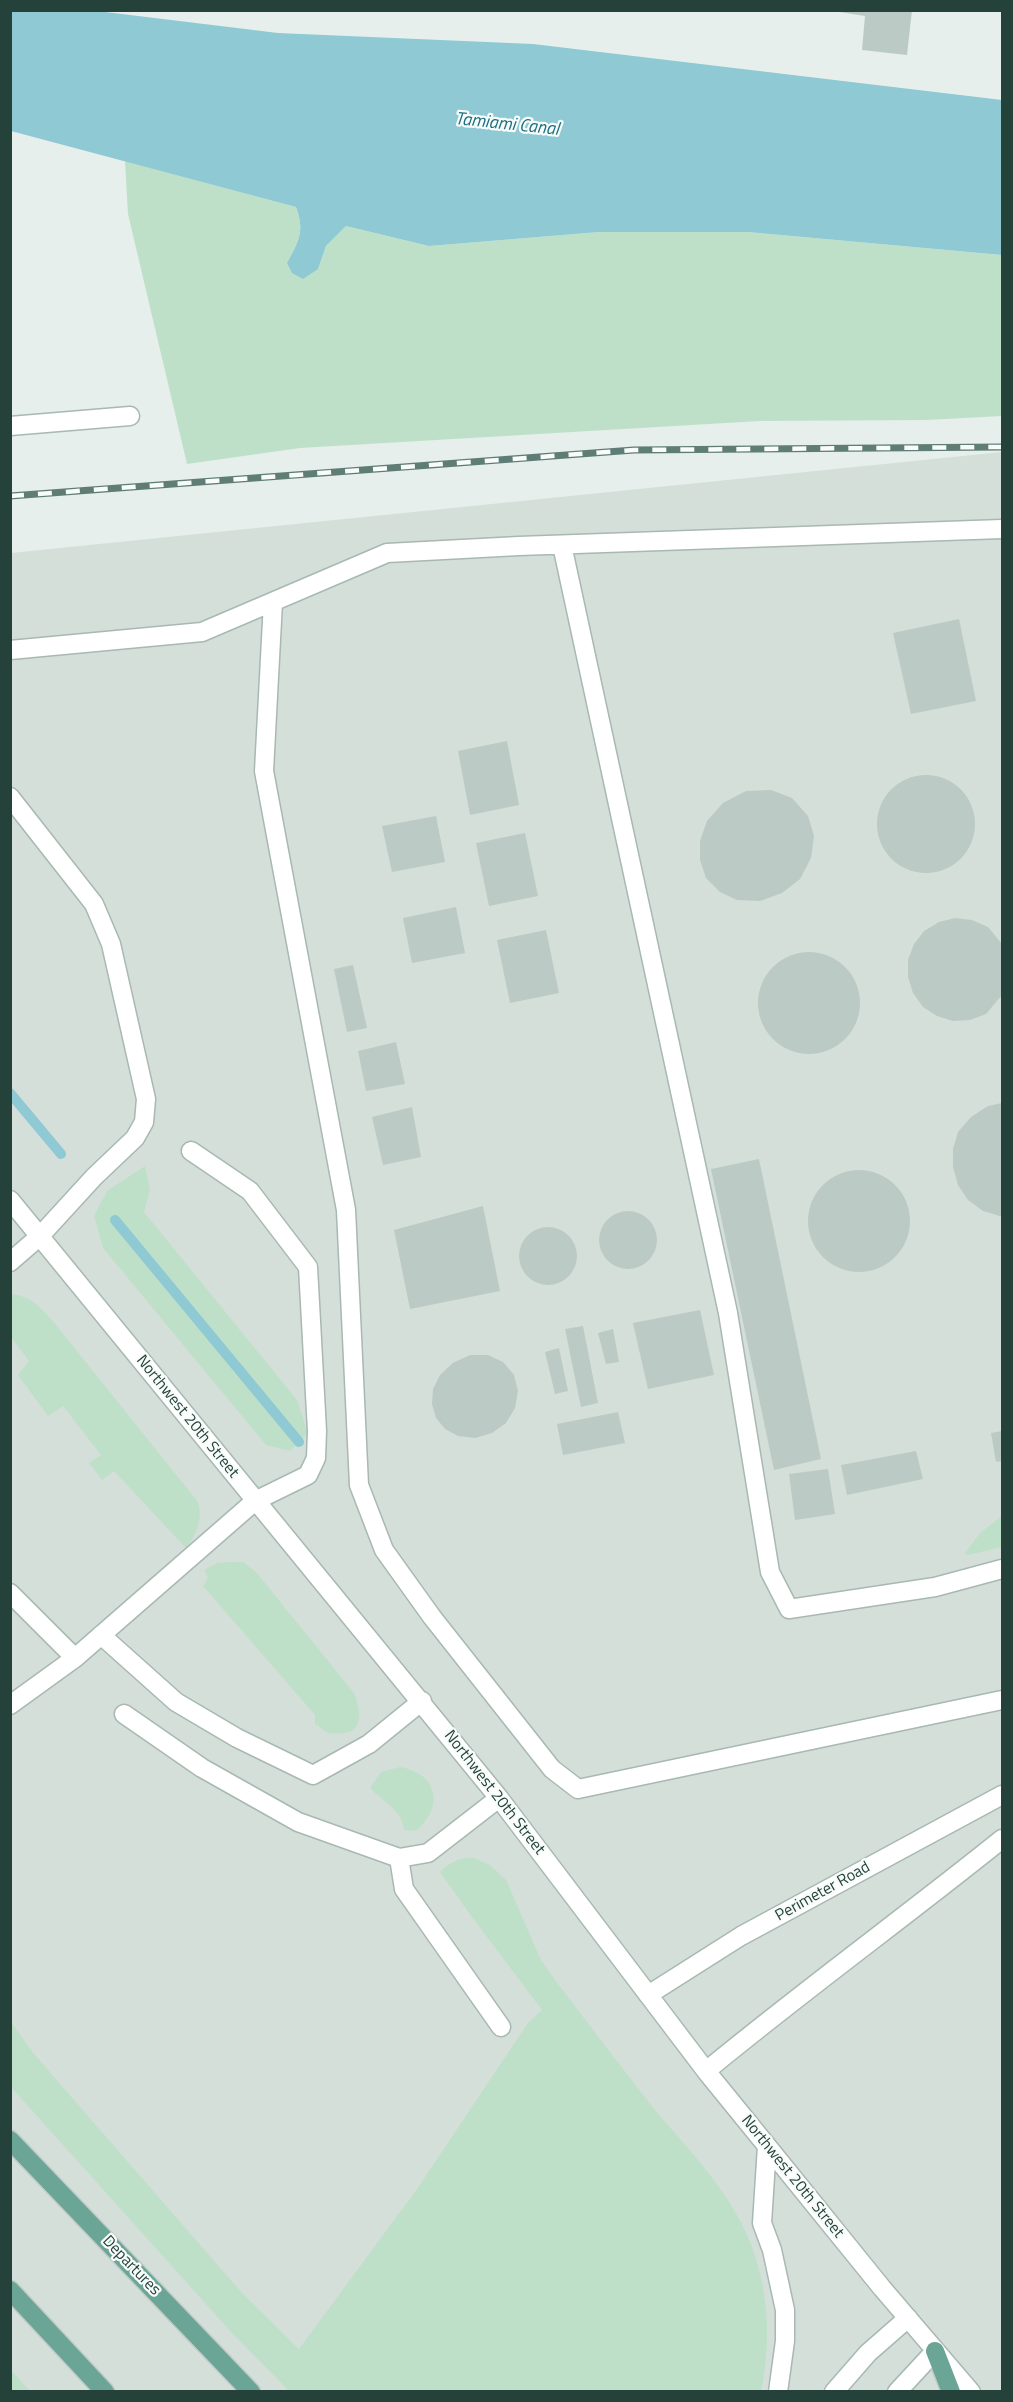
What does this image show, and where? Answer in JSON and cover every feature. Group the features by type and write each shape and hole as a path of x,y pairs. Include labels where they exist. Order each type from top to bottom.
{"main road":[{"name":"Departures","path":"10,2140 251,2391"},
{"path":"10,2290 105,2391"},
{"path":"935,2351 951,2391"}],"street":[{"path":"10,426 130,416"},
{"path":"10,650 202,632 387,553 1002,529"},
{"path":"562,545 728,1313 770,1572 789,1609 935,1587 1002,1569"},
{"path":"273,602 264,771 346,1210 359,1485 384,1550 432,1617 552,1769 578,1789 1002,1700"},
{"path":"10,797 94,903 111,944 146,1099 144,1122 135,1138 94,1177 40,1236 10,1262"},
{"path":"10,1706 75,1658 255,1501 308,1475 316,1458 317,1431 308,1267 250,1191 191,1151"},
{"name":"Northwest 20th Street","path":"10,1200 255,1501 422,1701 499,1798 706,2071 935,2351 971,2391"},
{"path":"10,1593 75,1658"},
{"path":"101,1635 176,1702 237,1738 313,1775 369,1744 422,1701"},
{"path":"124,1714 202,1768 298,1822 399,1858 428,1853 499,1798"},
{"name":"Perimeter Road","path":"648,1995 741,1936 1002,1795"},
{"path":"706,2071 1002,1839"},
{"path":"399,1858 404,1889 501,2027"},
{"path":"767,2146 762,2223 775,2260 785,2310 786,2341 778,2391"},
{"path":"834,2391 868,2353 908,2318"},
{"path":"897,2391 935,2351"}],"shaded area":[{"path":"1002,452 1002,2391 11,2392 11,553"}],"green space":[{"path":"125,161 296,207 300,223 299,236 287,263 318,269 326,246 346,226 429,246 599,232 748,232 1002,255 1002,416 927,420 760,421 300,448 187,464 128,214"},
{"path":"145,1166 150,1190 144,1212 297,1400 308,1433 290,1451 266,1445 103,1248 94,1216 107,1191"},
{"path":"11,1294 29,1299 52,1320 198,1502 200,1514 198,1526 186,1548 114,1471 102,1480 89,1463 101,1455 63,1406 48,1416 18,1375 29,1361 11,1337"},
{"path":"1002,1516 1002,1547 968,1555 965,1553 980,1533"},
{"path":"243,1562 256,1572 354,1693 358,1703 359,1721 353,1730 328,1733 315,1724 315,1715 203,1586 208,1578 204,1570 217,1563"},
{"path":"400,1767 423,1777 430,1784 433,1793 434,1802 431,1812 416,1831 404,1830 403,1823 396,1812 370,1788 381,1772"},
{"path":"474,1858 490,1865 506,1880 541,1960 655,2110 707,2171 734,2210 754,2253 765,2298 767,2345 761,2391 289,2391 232,2333 11,2087 11,2022 34,2054 242,2293 299,2349 417,2189 528,2023 542,2010 440,1872 455,1861"},
{"path":"11,2370 30,2391 11,2391"}],"water":[{"name":"Tamiami Canal","path":"10,11 97,11 278,33 533,44 1002,100 1002,255 748,232 599,232 429,246 346,226 326,246 318,269 303,279 292,273 287,263 299,236 300,223 296,207 11,131"}],"building":[{"path":"827,10 912,10 907,55 862,50 865,16"},
{"path":"959,619 976,701 911,714 893,633"},
{"path":"507,741 519,805 470,815 458,751"},
{"path":"926,775 945,779 960,790 971,805 975,824 971,843 960,858 945,869 926,873 907,869 892,858 881,843 877,824 881,805 892,790 907,779"},
{"path":"771,790 792,798 808,816 814,836 811,858 800,879 782,893 760,901 737,900 720,892 706,878 700,860 700,841 707,821 723,803 746,791"},
{"path":"436,816 445,862 392,872 382,826"},
{"path":"525,833 538,896 489,906 476,843"},
{"path":"456,907 465,953 412,963 403,918"},
{"path":"955,918 972,920 988,927 1002,944 1002,995 986,1014 970,1020 953,1021 937,1016 923,1007 913,993 908,977 908,960 914,944 924,931 939,922"},
{"path":"546,930 559,993 510,1003 497,940"},
{"path":"809,952 829,956 845,967 856,983 860,1003 856,1023 845,1039 829,1050 809,1054 789,1050 773,1039 762,1023 758,1003 762,983 773,967 789,956"},
{"path":"353,965 367,1028 347,1032 334,969"},
{"path":"396,1042 405,1084 366,1091 358,1051"},
{"path":"1002,1103 1002,1216 1000,1216 983,1211 968,1200 958,1185 953,1167 953,1149 958,1132 971,1117 988,1106"},
{"path":"412,1107 421,1157 383,1165 372,1117"},
{"path":"759,1159 821,1459 774,1470 711,1169"},
{"path":"859,1170 879,1174 895,1185 906,1201 910,1221 906,1241 895,1257 879,1268 859,1272 839,1268 823,1257 812,1241 808,1221 812,1201 823,1185 839,1174"},
{"path":"483,1206 500,1291 410,1309 394,1230"},
{"path":"622,1211 634,1211 649,1219 657,1234 657,1246 649,1261 634,1269 622,1269 607,1261 599,1246 599,1234 607,1219"},
{"path":"542,1227 554,1227 569,1235 577,1250 577,1262 569,1277 554,1285 542,1285 527,1277 519,1262 519,1250 527,1235"},
{"path":"700,1310 714,1375 648,1389 633,1323"},
{"path":"583,1326 598,1403 581,1407 565,1329"},
{"path":"613,1329 619,1362 606,1364 598,1333"},
{"path":"559,1348 568,1391 555,1394 545,1352"},
{"path":"470,1355 488,1355 503,1362 514,1375 518,1391 515,1408 506,1423 492,1433 475,1438 458,1436 445,1429 436,1418 432,1404 433,1389 440,1375 453,1363"},
{"path":"618,1412 625,1443 563,1455 557,1424"},
{"path":"1002,1431 1002,1461 996,1462 991,1433"},
{"path":"916,1451 923,1479 847,1495 841,1465"},
{"path":"828,1469 835,1514 795,1520 789,1474"}],"waterway":[{"path":"10,1093 61,1154"},
{"path":"115,1220 299,1442"}],"railway":[{"path":"10,496 634,450 1002,447"}]}
